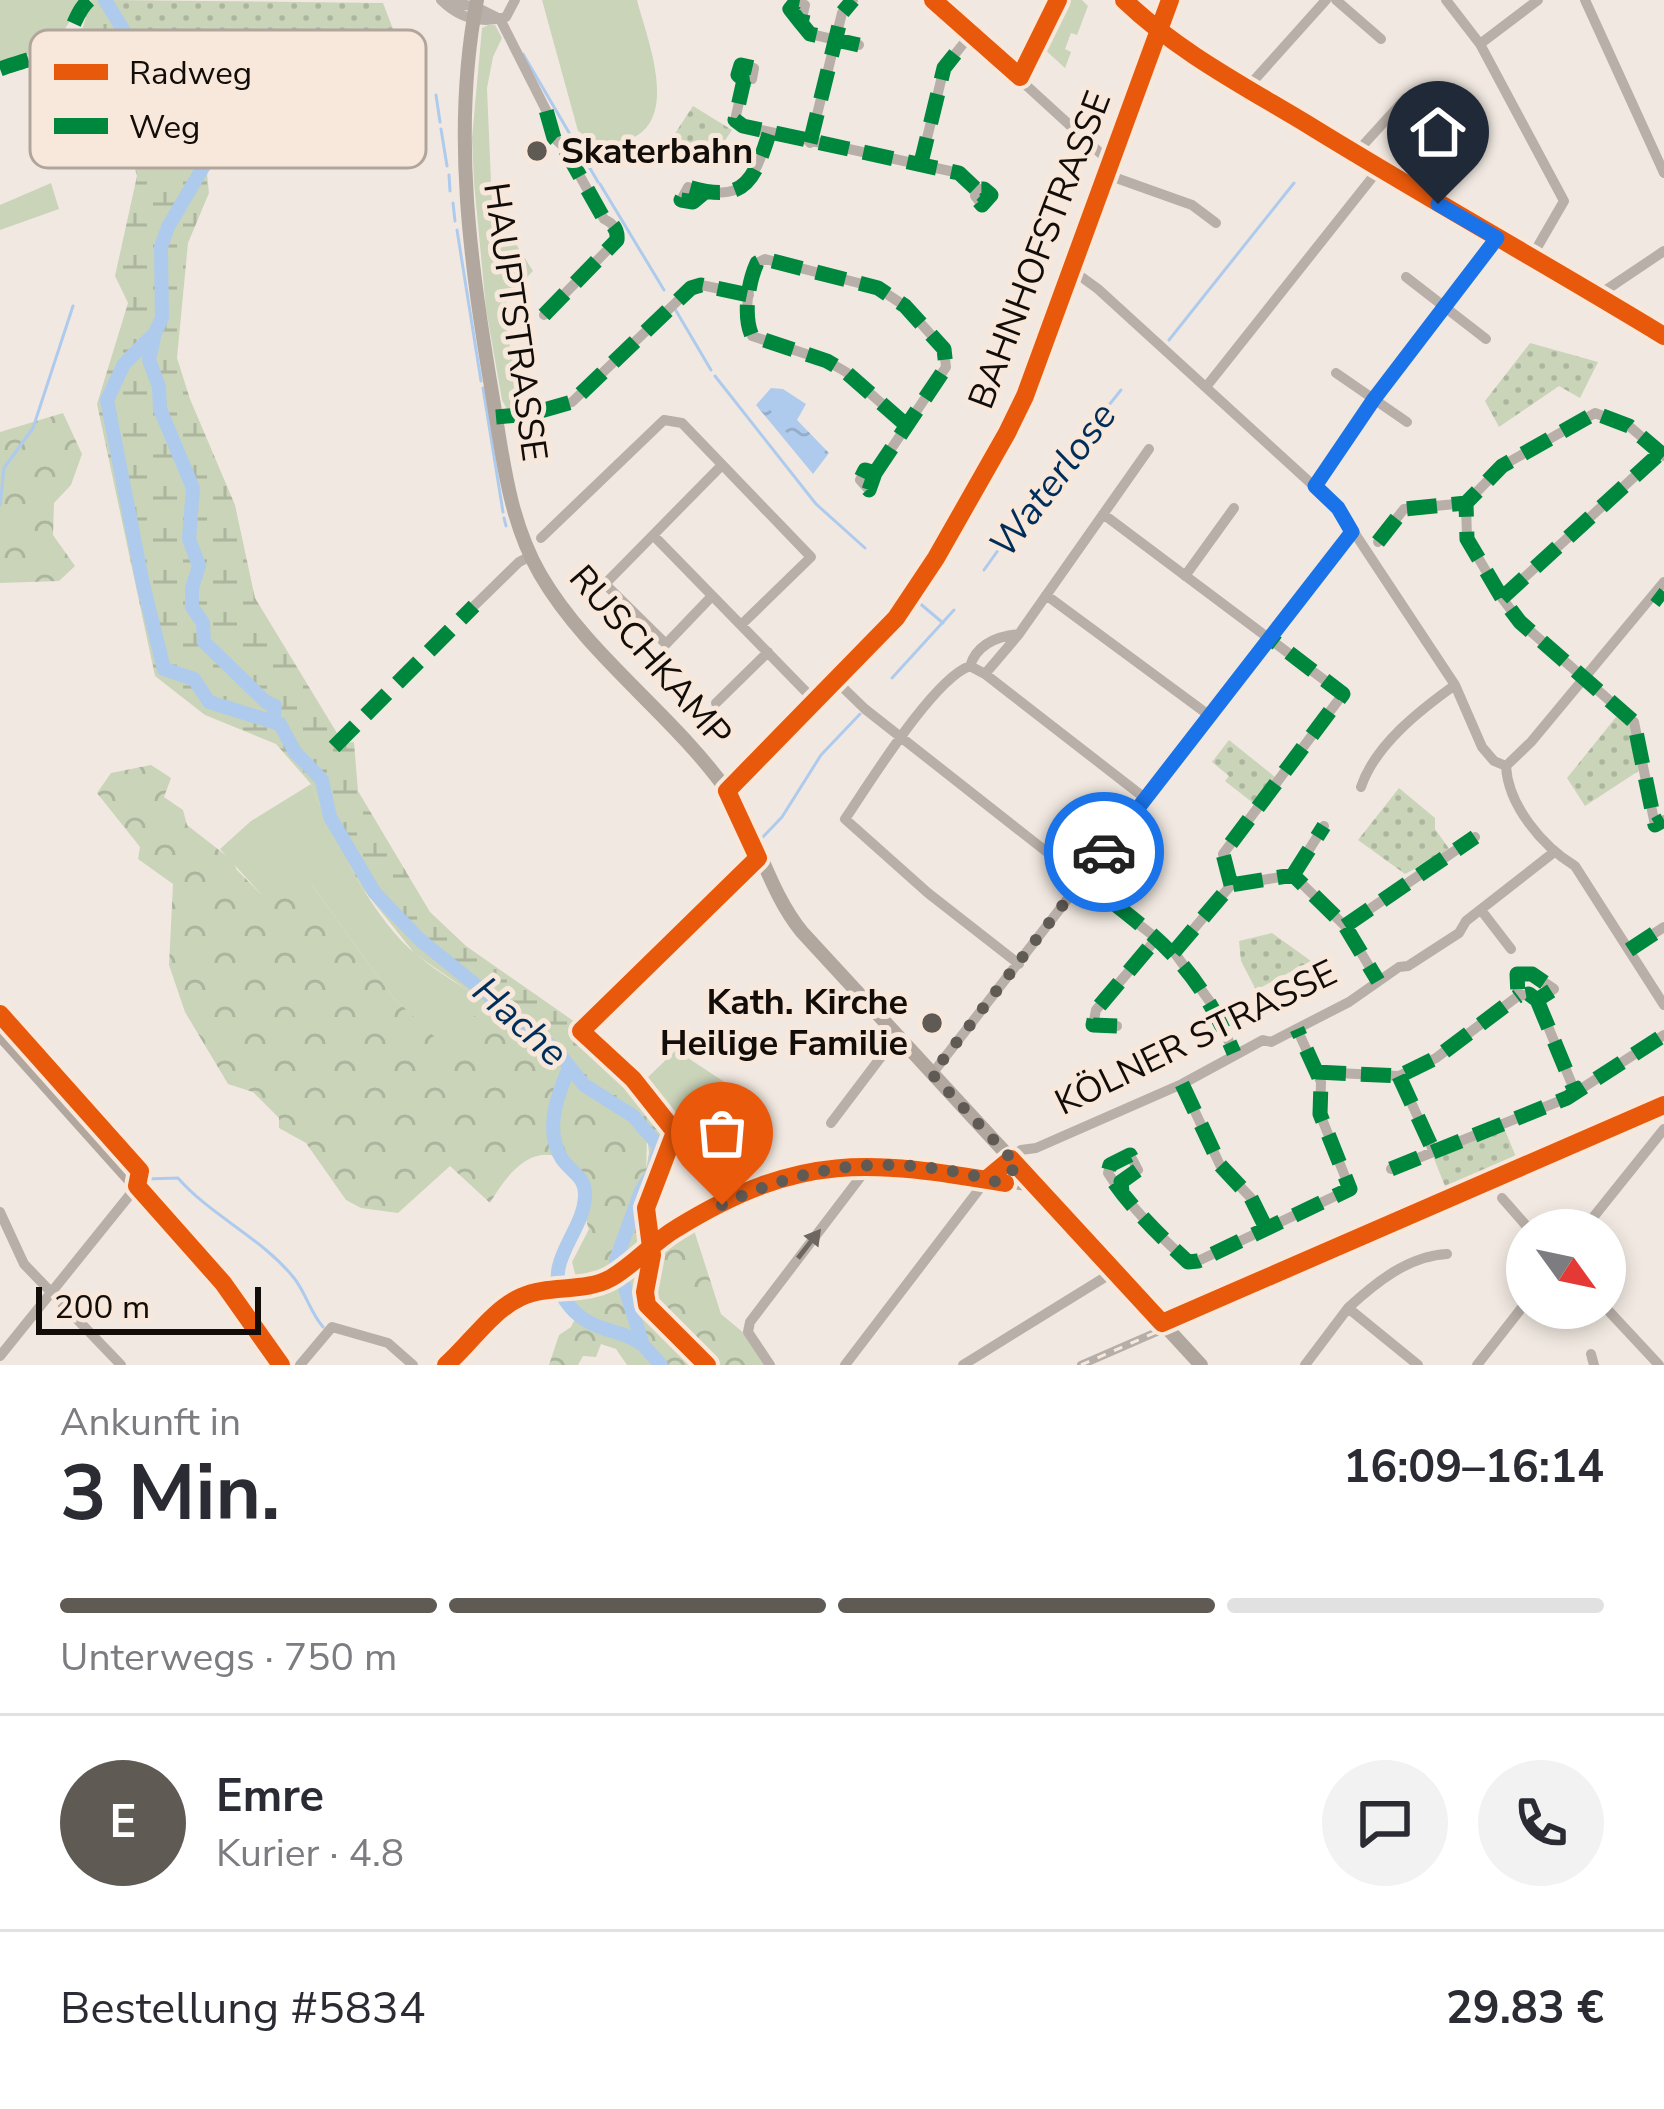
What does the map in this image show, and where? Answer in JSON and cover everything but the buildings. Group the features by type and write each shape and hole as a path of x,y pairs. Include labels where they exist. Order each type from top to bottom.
{"main road":[{"name":"HAUPTSTRASSE","path":"475,9 465,102 464,183 477,304 509,495 531,556"},
{"name":"RUSCHKAMP","path":"531,556 563,608 727,791 794,922 1202,1365"},
{"path":"0,1034 223,1283 281,1365"},
{"path":"992,1180 1014,1162"},
{"path":"446,1365 521,1296 601,1283 679,1226 807,1171 865,1165 934,1169 1035,1185"}],"street":[{"path":"515,0 500,19 546,110 554,138 604,219 611,222 617,240 544,315"},
{"path":"810,143 842,13 853,0"},
{"path":"934,0 1020,77 1108,168 1192,206 1216,223"},
{"path":"1020,77 1058,0"},
{"path":"1124,0 1158,32 1247,88 1664,336"},
{"name":"BAHNHOFSTRASSE","path":"727,791 896,618 936,558 1024,396 1170,0"},
{"path":"1247,88 1326,0"},
{"path":"1336,0 1381,39"},
{"path":"1446,0 1480,44 1564,201 1531,258"},
{"path":"1480,44 1538,0"},
{"path":"1585,0 1664,173"},
{"path":"800,2 805,5 801,23 810,34 859,45"},
{"name":"HAUPTSTRASSE","path":"475,9 500,19"},
{"path":"920,167 944,68 971,34"},
{"path":"744,80 735,121 769,134 959,173 976,190"},
{"path":"1355,154 1406,98"},
{"path":"705,192 724,195 742,186 757,167 769,134"},
{"path":"1207,387 1378,169"},
{"path":"1315,486 1374,399 1497,238"},
{"path":"1597,296 1664,251"},
{"path":"875,473 946,367 948,357 905,306 878,288 765,259 753,270 748,328 752,336 827,361 906,425"},
{"path":"1072,270 1080,272 1338,508 1455,685 1482,747 1506,766"},
{"path":"1406,277 1486,339"},
{"path":"496,417 530,414 572,402 691,288 701,285 749,295"},
{"path":"1336,373 1407,422"},
{"path":"1378,542 1404,509 1466,503 1502,466 1595,413 1629,426 1661,456 1502,598"},
{"path":"542,538 652,431 672,419 682,423 811,557 741,625"},
{"path":"985,674 1019,634 1149,449"},
{"path":"712,596 666,644 605,584 722,465"},
{"path":"1466,503 1467,539 1520,622 1634,722 1655,825 1664,820"},
{"path":"1185,576 1234,508"},
{"path":"1103,514 1343,694 1222,854 1231,885"},
{"path":"932,1074 1352,532"},
{"path":"653,536 814,700"},
{"path":"474,606 531,556"},
{"path":"1664,582 1659,598 1506,766 1507,790 1553,853 1575,866 1664,1005"},
{"path":"1046,595 1210,716"},
{"path":"1018,964 845,819 945,685 999,636 1019,634"},
{"path":"716,703 768,652"},
{"path":"970,666 1146,799"},
{"path":"835,680 1174,952 1216,1012 1234,1053"},
{"path":"1361,787 1367,770 1421,710 1455,685"},
{"path":"1174,952 1231,885 1293,875 1324,826"},
{"path":"1345,926 1475,837"},
{"name":"KÖLNER STRASSE","path":"1014,1162 1022,1150 1182,1084 1234,1053 1297,1030 1349,1002 1432,952 1553,853"},
{"path":"717,897 758,858"},
{"path":"1293,875 1345,926 1378,981"},
{"path":"1480,910 1511,949"},
{"path":"1629,950 1664,927"},
{"path":"1117,1026 1093,1025 1096,1010 1157,938"},
{"path":"1518,996 1517,974 1532,974 1554,989 1537,1000"},
{"path":"1316,1072 1400,1076 1436,1058 1518,996 1529,994 1537,1000 1576,1094"},
{"path":"1122,1192 1188,1262 1350,1189 1319,1114 1321,1082 1297,1030"},
{"path":"1391,1169 1576,1094 1664,1035"},
{"path":"831,1123 899,1040"},
{"path":"1400,1076 1433,1150"},
{"path":"1182,1084 1220,1165 1251,1198 1266,1228"},
{"path":"1600,1209 1664,1129"},
{"path":"770,1365 748,1332 749,1322 865,1165"},
{"path":"845,1365 992,1180"},
{"path":"0,1356 137,1186"},
{"path":"1502,1198 1512,1209"},
{"path":"2,1221 24,1264 121,1365"},
{"path":"1305,1365 1348,1308 1381,1278 1447,1254"},
{"path":"963,1365 1115,1271"},
{"path":"1348,1308 1418,1365"},
{"path":"300,1365 332,1327 388,1343 413,1365"},
{"path":"1478,1365 1506,1328"},
{"path":"1625,1329 1659,1365"},
{"path":"1390,1365 1401,1352"}],"green space":[{"path":"0,0 83,0 64,30 30,30 30,54 0,65"},
{"path":"91,0 109,0 127,30 82,30"},
{"path":"109,0 383,3 393,30 126,30"},
{"path":"542,0 637,0 653,58 657,101 641,133 610,143 578,131"},
{"path":"1064,0 1082,0 1088,6 1077,35 1071,33 1065,49 1071,52 1065,68 1043,48"},
{"path":"495,25 502,38 487,88 492,206 533,271 506,299 507,331 522,409 508,411 486,309 474,182 472,138 482,28"},
{"path":"693,106 732,130 712,160 674,135"},
{"path":"135,168 206,168 209,193 188,243 177,358 235,505 255,598 343,743 354,742 358,791 430,912 466,946 575,1022 574,1032 635,1090 667,1130 660,1166 645,1175 647,1135 632,1118 583,1086 540,1040 415,954 363,889 334,840 311,784 276,744 205,715 155,676 97,404 128,303 115,276 137,176"},
{"path":"51,183 59,209 0,230 0,205"},
{"path":"1530,343 1598,362 1580,398 1559,386 1499,427 1485,401"},
{"path":"63,413 82,454 71,485 54,503 53,535 75,566 59,581 0,583 0,432"},
{"path":"1616,717 1630,723 1640,770 1585,806 1567,778"},
{"path":"1229,740 1275,777 1253,803 1225,781 1229,776 1212,762"},
{"path":"151,765 171,778 164,797 183,810 187,825 233,861 261,894 281,876 312,885 391,995 444,1046 488,1003 541,1040 583,1086 632,1118 647,1135 646,1174 660,1166 643,1207 643,1240 610,1269 576,1277 572,1262 589,1229 588,1188 577,1170 553,1156 541,1155 521,1164 490,1203 450,1166 398,1213 361,1208 346,1200 306,1143 279,1128 279,1118 253,1092 228,1084 185,1012 169,965 173,884 138,859 140,847 97,793 111,773"},
{"path":"311,784 342,852 385,921 418,956 488,1003 444,1047 391,995 312,885 262,895 220,849 251,821"},
{"path":"1399,788 1435,818 1435,829 1450,850 1405,874 1358,840"},
{"path":"1272,933 1311,961 1256,990 1241,961 1239,941"},
{"path":"676,1050 741,1093 687,1137 643,1082"},
{"path":"1504,1128 1519,1164 1448,1194 1433,1156"},
{"path":"693,1227 721,1314 745,1334 767,1365 627,1365 616,1349 601,1344 596,1357 583,1356 578,1365 549,1365 559,1335 571,1327 579,1310 566,1293 618,1280"}],"water":[{"path":"771,388 783,389 806,404 797,420 829,453 813,474 756,405"}],"waterway":[{"name":"Hache","path":"105,0 123,30"},
{"path":"523,54 598,182"},
{"path":"436,95 440,122"},
{"path":"441,129 447,166"},
{"name":"Hache","path":"203,168 161,247 162,318 155,333 124,364 107,400 164,669 194,679 209,702 280,724 295,752 322,780 330,817 375,893 419,939 557,1051 584,1085 633,1116 659,1146 654,1170 641,1191 616,1260 643,1345 661,1365"},
{"path":"449,175 450,191"},
{"name":"Waterlose","path":"1169,340 1294,183"},
{"path":"600,184 664,290"},
{"path":"453,203 455,221"},
{"path":"457,230 481,381"},
{"path":"0,505 4,468 33,428 73,306"},
{"path":"675,309 711,370"},
{"name":"Hache","path":"155,333 149,360 159,387 160,409 193,488 189,539 199,566 192,607 203,623 204,642 275,706 273,720"},
{"path":"715,376 816,504 865,548"},
{"path":"483,388 503,512"},
{"name":"Waterlose","path":"984,570 1121,390"},
{"path":"504,518 506,526"},
{"path":"917,601 943,623"},
{"path":"892,678 954,610"},
{"name":"Waterlose","path":"761,839 782,817 821,755 860,714"},
{"path":"0,1021 133,1168"},
{"path":"568,1070 557,1103 554,1137 562,1159 583,1184 585,1196 561,1261 559,1286 583,1319 643,1345"},
{"path":"146,1179 178,1178 267,1251 294,1278 323,1327"}],"railway":[{"path":"1081,1365 1664,1111"}],"marked path":[{"path":"71,30 89,0"},
{"path":"810,143 842,13 853,0"},
{"path":"801,23 790,9 795,3 805,5 801,23 810,34 859,45"},
{"path":"920,167 944,68 971,34"},
{"path":"0,69 30,59"},
{"path":"744,80 738,75 741,65 754,68 752,79 744,80 735,120 743,126 959,173 976,189 982,205 991,195 976,189"},
{"path":"544,315 617,240 614,227 604,219 554,138 546,110"},
{"path":"705,192 693,202 681,200 688,187 722,192 743,185 757,166 769,134"},
{"path":"875,473 946,367 944,349 905,306 878,288 765,259 757,263 748,300 752,336 827,361 906,425"},
{"path":"496,417 530,414 572,402 691,288 701,285 749,295"},
{"path":"1664,456 1629,426 1595,413 1502,466 1466,503 1467,539 1520,622 1634,722 1655,825 1664,820"},
{"path":"1502,598 1658,455"},
{"path":"865,470 875,473 869,490 860,480 865,470"},
{"path":"1378,542 1404,509 1466,503"},
{"path":"1655,594 1664,601"},
{"path":"334,747 474,606"},
{"path":"1231,885 1223,854 1343,694 1270,638"},
{"path":"1293,875 1324,826"},
{"path":"1345,926 1475,837"},
{"path":"1174,952 1231,885 1293,875 1345,926 1378,981"},
{"path":"1081,878 1132,918 1189,973 1234,1053"},
{"path":"1629,950 1664,927"},
{"path":"1117,1026 1093,1025 1096,1010 1157,938"},
{"path":"1517,974 1532,974 1554,989 1537,1000 1529,994 1518,996 1517,974"},
{"path":"1316,1072 1399,1076 1436,1058 1518,996"},
{"path":"1537,1000 1576,1094"},
{"path":"1122,1192 1121,1182 1138,1170 1130,1155 1110,1165 1108,1173 1116,1185 1135,1209 1188,1262 1350,1189 1320,1114 1321,1082 1297,1029"},
{"path":"1391,1169 1567,1098 1664,1035"},
{"path":"1399,1076 1433,1150"},
{"path":"1182,1084 1220,1165 1251,1198 1266,1228"}],"cycle path":[{"path":"933,0 1020,77 1058,0"},
{"path":"1124,0 1212,67 1664,336"},
{"path":"707,1365 647,1305 645,1292 652,1255 646,1208 675,1132 633,1079 581,1031 758,858 727,791 896,618 936,558 1025,396 1170,0"},
{"path":"0,1014 140,1171 137,1186 223,1283 281,1365"},
{"path":"987,1179 1011,1159 1162,1323 1664,1105"},
{"path":"446,1365 510,1303 532,1293 601,1283 677,1228 761,1186 799,1174 874,1167 1005,1183"}],"way so far":[{"path":"722,1205 772,1183 831,1166 934,1169 997,1182 1018,1166 932,1074 1104,852"}],"place":[{"name":"Skaterbahn","path":"537,151"},
{"name":"Kath. Kirche Heilige Familie","path":"932,1023"}],"route":[{"path":"1104,852 1352,532 1338,508 1315,486 1374,399 1497,238 1438,204"}]}
